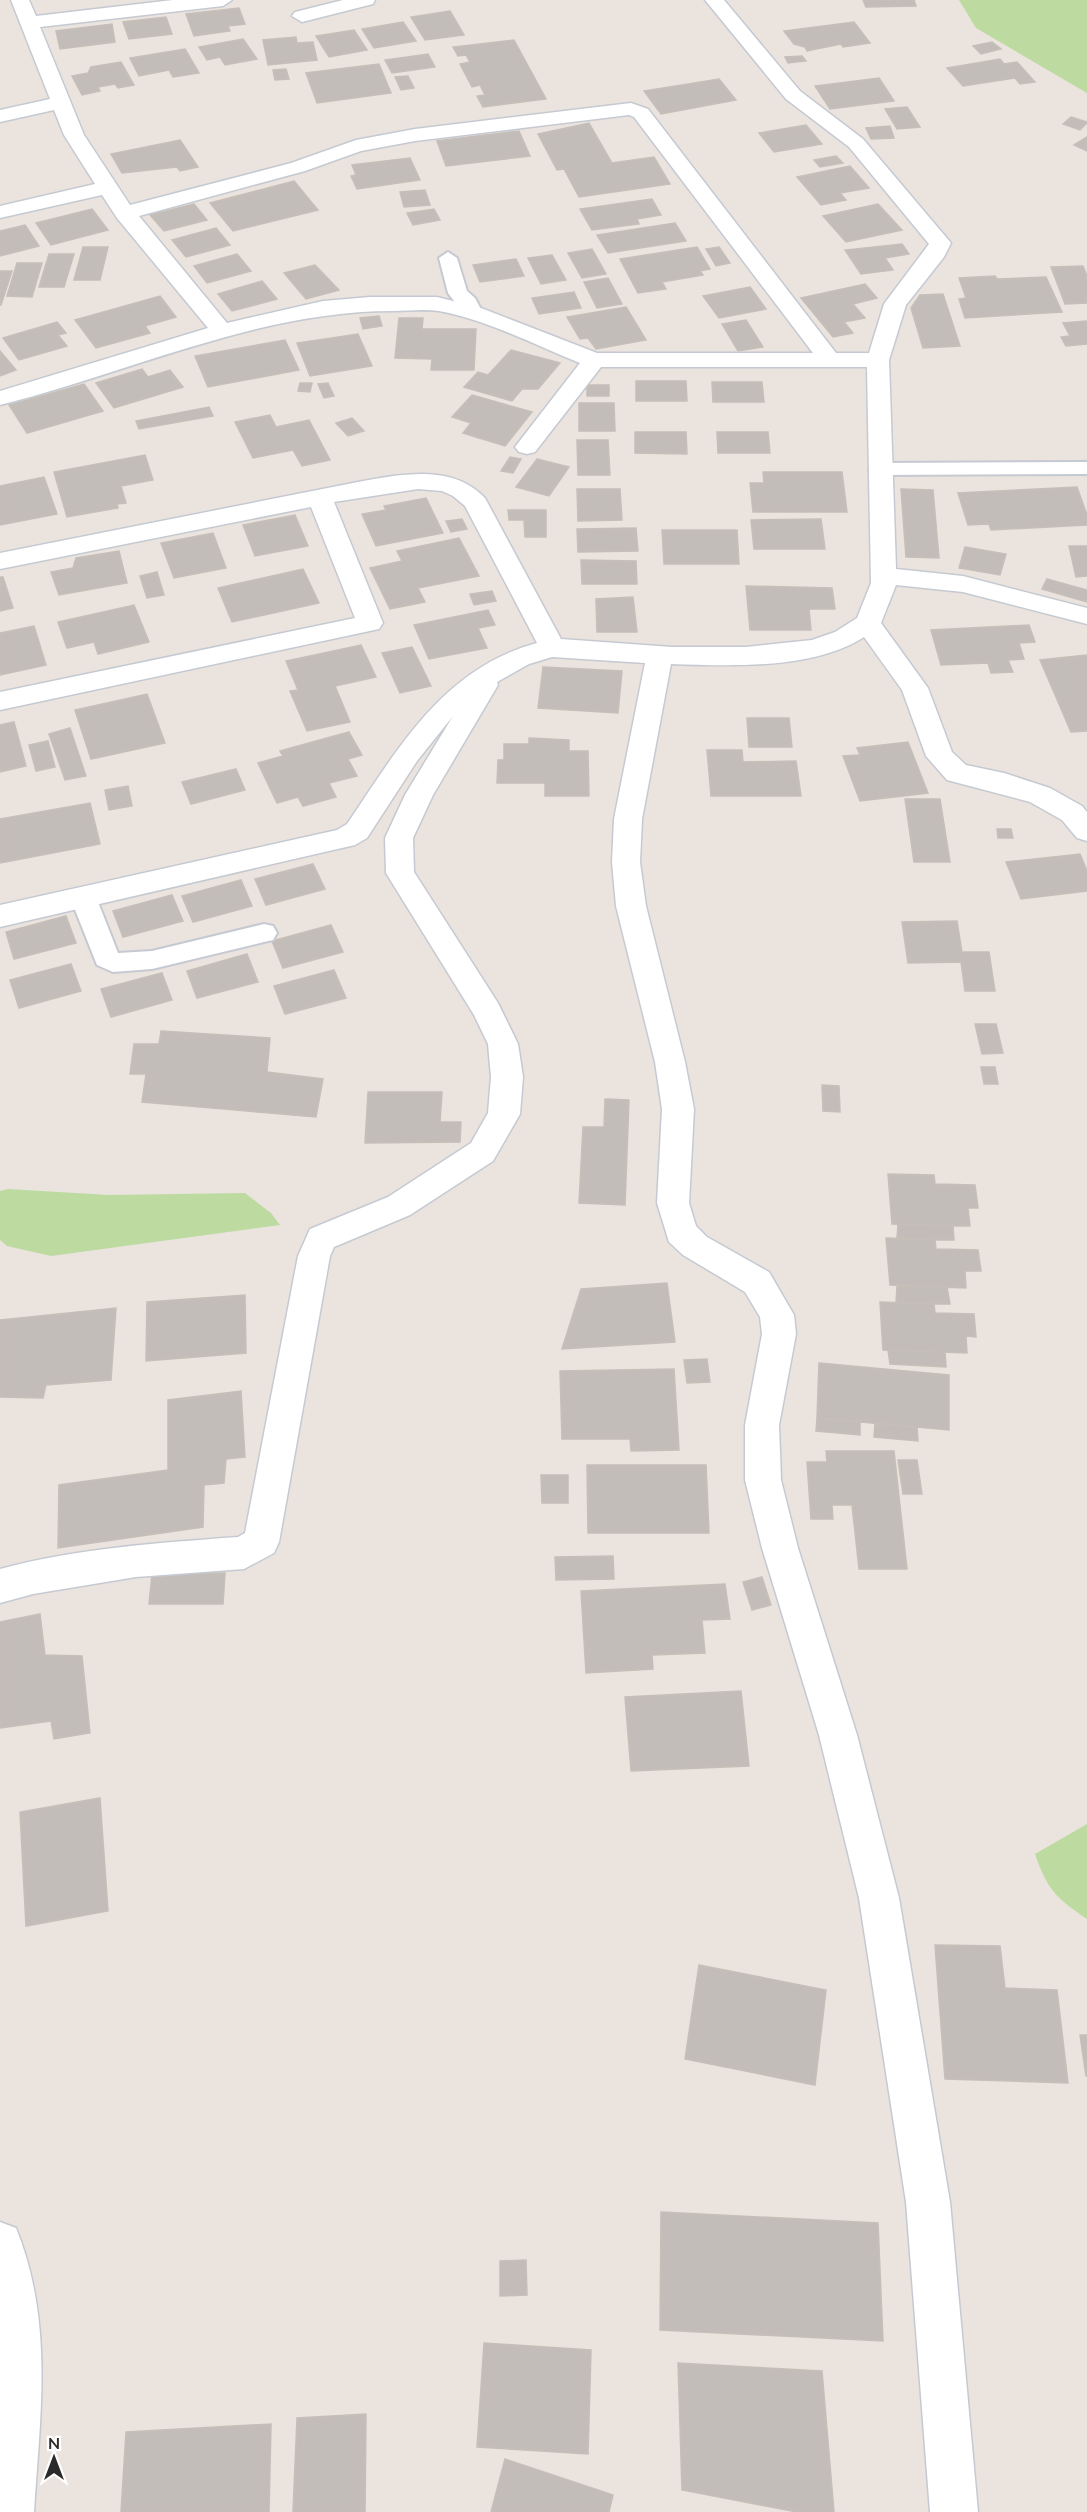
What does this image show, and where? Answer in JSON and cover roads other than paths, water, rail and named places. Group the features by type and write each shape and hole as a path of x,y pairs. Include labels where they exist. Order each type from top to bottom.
{"street":[{"path":"20,0 31,22 74,135 125,213 222,331"},
{"path":"31,22 223,0"},
{"path":"302,16 366,0"},
{"path":"0,916 345,838 357,831 440,713 466,691 533,652 553,648 660,655 788,654 817,649 853,634 867,623 879,601 884,576 879,469 878,360 895,304 936,252 940,243 856,143 793,95 714,0"},
{"path":"0,116 60,103"},
{"path":"125,213 298,167 356,146 415,135 631,109 641,113 829,359"},
{"path":"0,212 108,187"},
{"path":"0,398 222,331 323,308 370,304 437,304 473,313 594,360 878,360"},
{"path":"527,447 594,360"},
{"path":"0,561 412,482 445,484 468,493 489,523 553,648"},
{"path":"0,701 370,623 320,498"},
{"path":"884,576 963,584 1087,616"},
{"path":"867,623 915,688 940,756 957,773 1004,783 1040,795 1072,813 1087,831"},
{"path":"660,655 628,819 626,862 631,906 670,1062 678,1109 673,1203 681,1233 695,1245 757,1282 777,1315 779,1334 762,1425 763,1480 780,1548 838,1735 879,1898 928,2202 954,2512"},
{"path":"0,1586 33,1577 136,1561 244,1553 261,1542 314,1256 322,1238 399,1206 482,1152 504,1114 507,1077 503,1044 487,1011 400,873 399,838 419,795 490,676"},
{"path":"0,2244 15,2312 21,2371 10,2512"}],"lane":[{"path":"448,258 458,293 468,302 473,313"},
{"path":"879,469 1087,468"},
{"path":"83,897 106,958 113,963 152,960 264,933"}]}
